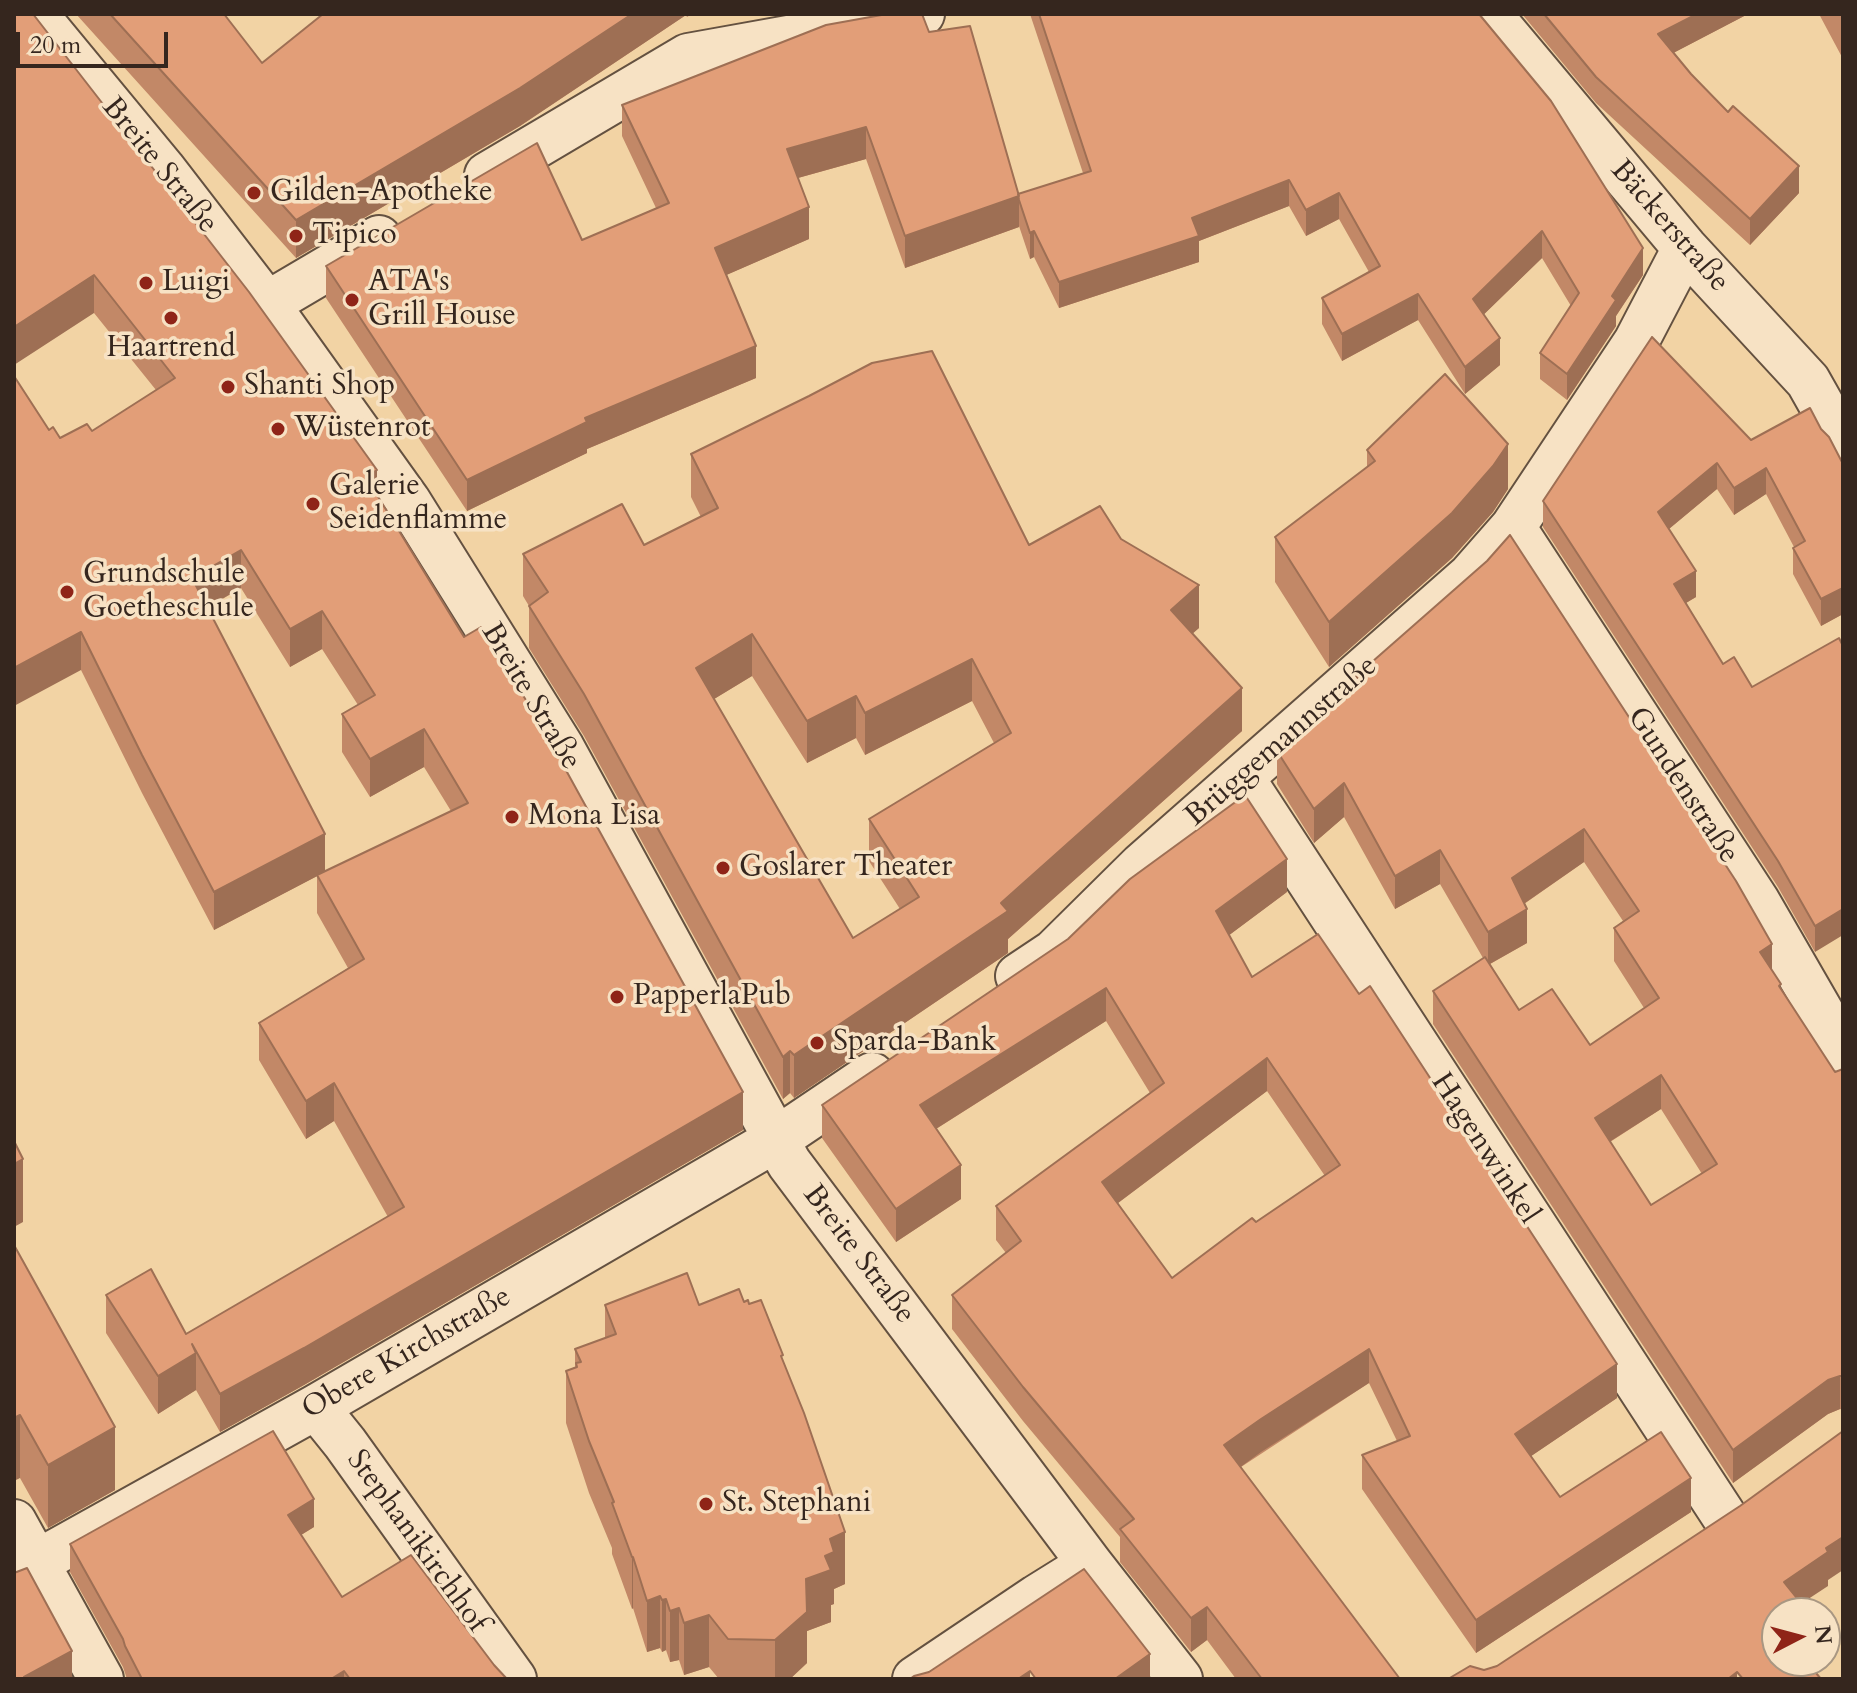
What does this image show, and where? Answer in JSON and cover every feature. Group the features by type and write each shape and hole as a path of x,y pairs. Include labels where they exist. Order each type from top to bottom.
{"street":[{"name":"Breite Straße","path":"35,14 163,169 267,304 408,501 555,735 789,1163 1180,1679"},
{"path":"457,192 688,56 922,14"},
{"name":"Bäckerstraße","path":"1489,14 1685,248 1808,381 1843,443"},
{"path":"267,304 417,216"},
{"name":"Brüggemannstraße","path":"988,997 1054,952 1142,865 1470,576 1513,527 1636,342 1685,248"},
{"name":"Gundenstraße","path":"1513,527 1757,901 1843,1050"},
{"name":"Hagenwinkel","path":"1242,778 1713,1528 1761,1494"},
{"path":"777,1139 909,1050"},
{"name":"Obere Kirchstraße","path":"24,1569 316,1407 777,1139"},
{"name":"Stephanikirchhof","path":"316,1407 514,1679"},
{"path":"14,1522 24,1569 101,1679"},
{"path":"915,1679 1090,1564"}],"building":[{"path":"14,14 33,14 249,292 377,470 366,477 464,637 481,627 540,723 743,1092 220,1394 192,1344 196,1353 158,1376 106,1295 151,1269 186,1334 404,1207 334,1083 306,1101 259,1023 364,959 317,875 468,803 424,729 370,759 342,714 375,695 322,611 290,629 241,550 192,578 325,834 214,892 81,632 14,668 14,376 49,430 53,427 60,438 87,424 92,431 175,378 94,275 14,327"},
{"path":"110,14 224,14 262,63 323,14 632,14 520,88 296,220"},
{"path":"887,14 922,14 929,32 970,26 1019,196 905,236 866,127 787,149 809,207 715,248 756,346 585,418 587,422 467,480 326,266 537,143 582,240 669,203 622,105 826,25"},
{"path":"1039,14 1479,14 1551,101 1643,248 1612,296 1616,300 1567,374 1540,353 1579,293 1542,231 1473,299 1500,338 1465,367 1418,294 1342,334 1322,298 1380,266 1339,193 1306,210 1289,180 1192,218 1199,236 1059,282 1034,231 1030,233 1018,194 1091,171"},
{"path":"1544,14 1697,14 1658,34 1728,112 1733,106 1799,166 1750,219 1596,77"},
{"path":"1652,337 1751,440 1810,408 1843,464 1843,588 1821,599 1793,548 1805,541 1766,468 1734,488 1717,463 1658,512 1696,571 1674,584 1723,664 1734,657 1752,687 1839,638 1843,646 1843,909 1815,926 1778,861 1543,501"},
{"path":"932,351 1029,545 1100,506 1121,539 1199,585 1171,610 1242,688 1001,903 1008,911 794,1055 790,1051 783,1057 584,694 529,606 548,592 523,554 622,504 644,545 718,508 691,454 872,363","holes":["752,634 807,721 856,696 865,713 972,659 1011,733 869,819 919,897 853,938 696,668"]},
{"path":"1445,374 1508,444 1452,513 1329,622 1275,537 1375,461 1367,450"},
{"path":"1510,535 1736,881 1772,944 1760,952 1781,984 1779,986 1835,1072 1843,1069 1843,1376 1828,1380 1733,1450 1433,991 1485,957 1519,1010 1552,989 1590,1045 1659,998 1614,928 1639,911 1584,829 1512,878 1527,909 1488,932 1440,850 1395,876 1344,783 1314,809 1277,751 1358,679 1356,676 1487,561","holes":["1661,1075 1717,1164 1651,1205 1595,1118"]},
{"path":"1245,795 1287,859 1216,911 1252,977 1318,934 1359,994 1370,986 1617,1364 1515,1434 1560,1497 1661,1432 1691,1478 1476,1620 1362,1455 1410,1436 1369,1349 1261,1419 1224,1445 1400,1679 1262,1679 1207,1607 1191,1618 1120,1529 1134,1519 1023,1387 952,1295 1021,1241 996,1206 1164,1083 1106,988 920,1105 961,1165 896,1209 822,1105 1068,939 1130,879","holes":["1267,1058 1340,1165 1256,1222 1252,1218 1172,1278 1102,1182"]},
{"path":"14,1141 23,1159 14,1164"},
{"path":"14,1245 115,1427 48,1465 20,1415 14,1418"},
{"name":"St. Stephani","path":"687,1273 699,1305 739,1289 744,1302 748,1300 749,1304 761,1300 845,1532 830,1539 834,1552 825,1556 831,1570 806,1579 807,1612 775,1640 728,1639 709,1615 684,1623 679,1608 670,1611 666,1599 662,1600 660,1596 647,1601 566,1371 581,1362 575,1349 616,1334 605,1305"},
{"path":"273,1431 314,1499 288,1515 342,1597 411,1555 507,1679 350,1679 344,1671 331,1679 142,1679 70,1544"},
{"path":"1843,1431 1843,1537 1826,1548 1828,1552 1784,1582 1796,1597 1761,1597 1761,1677 1821,1679 1743,1679 1737,1672 1728,1679 1448,1679 1470,1666 1484,1670 1497,1666 1740,1506"},
{"path":"27,1568 72,1651 24,1677 26,1679 14,1679 14,1573"},
{"path":"1084,1569 1150,1654 1115,1679 1036,1679 1030,1671 1018,1679 910,1679 929,1672"}],"place":[{"name":"Gilden-Apotheke","path":"254,193"},
{"name":"Tipico","path":"296,236"},
{"name":"Luigi","path":"146,283"},
{"name":"ATA's Grill House","path":"352,300"},
{"name":"Haartrend","path":"171,318"},
{"name":"Shanti Shop","path":"228,387"},
{"name":"Wüstenrot","path":"278,429"},
{"name":"Galerie Seidenflamme","path":"313,504"},
{"name":"Grundschule Goetheschule","path":"67,592"},
{"name":"Mona Lisa","path":"512,817"},
{"name":"Goslarer Theater","path":"723,868"},
{"name":"PapperlaPub","path":"617,997"},
{"name":"Sparda-Bank","path":"817,1043"},
{"name":"St. Stephani","path":"706,1504"}]}
